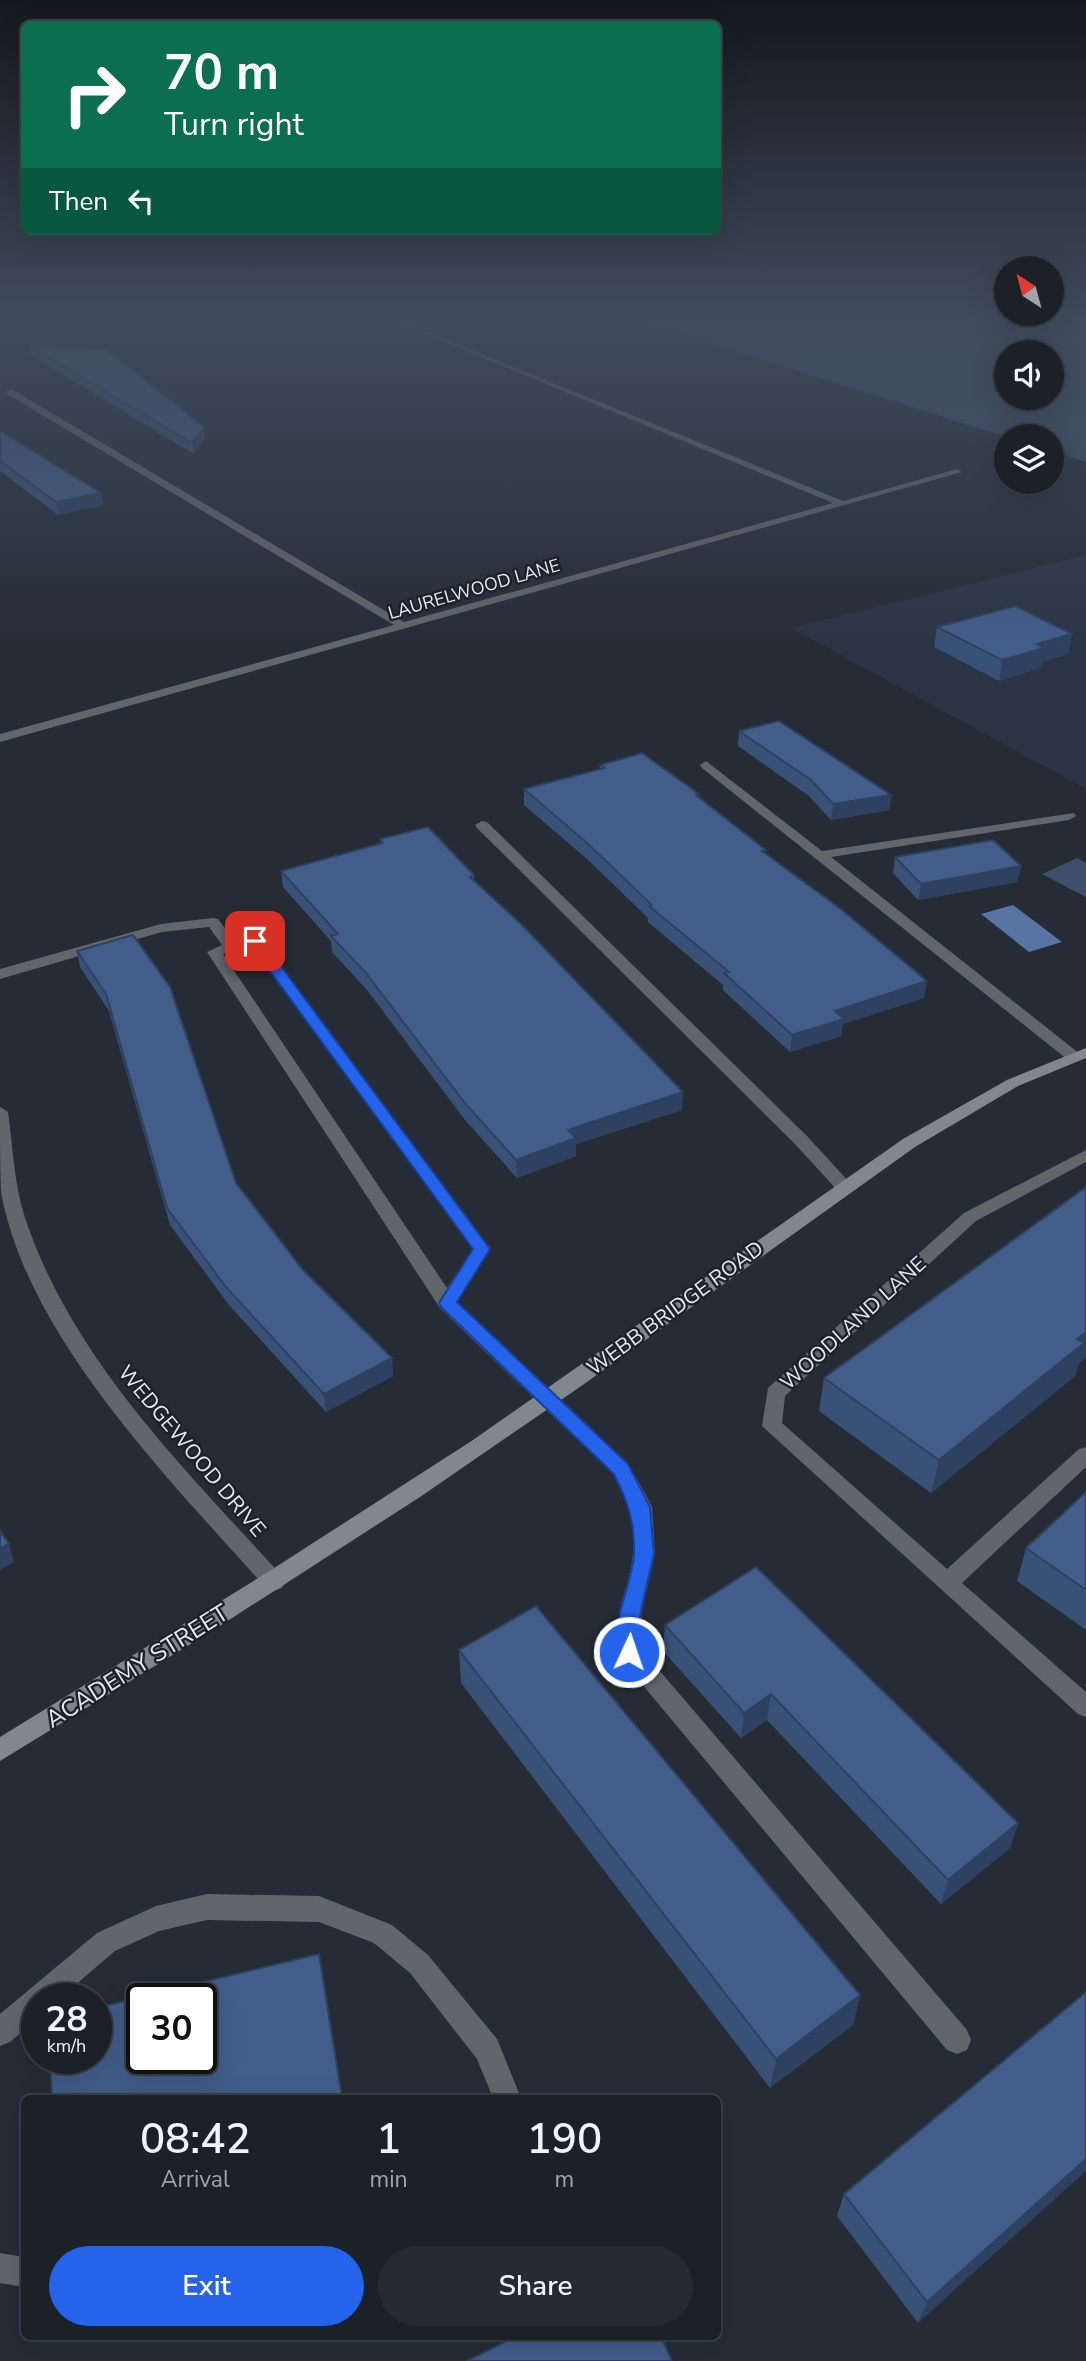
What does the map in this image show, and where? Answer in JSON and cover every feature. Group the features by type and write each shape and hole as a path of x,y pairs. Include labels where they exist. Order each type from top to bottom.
{"street":[{"path":"76,431 403,626"},
{"path":"665,431 843,504"},
{"name":"LAURELWOOD LANE","path":"0,738 957,472"},
{"path":"706,765 1080,1055"},
{"path":"820,855 1069,816"},
{"path":"482,825 801,1140 844,1187"},
{"path":"0,974 162,928 187,925 213,922 232,947"},
{"path":"447,1303 482,1249 255,941 214,952 447,1303 621,1469 640,1507 644,1554 631,1610 629,1652 957,2040"},
{"name":"WEBB BRIDGE ROAD","path":"274,1582 548,1399 844,1187 961,1109 1080,1055"},
{"name":"WEDGEWOOD DRIVE","path":"0,1112 16,1215 60,1320 123,1412 274,1582"},
{"name":"WOODLAND LANE","path":"1086,1155 970,1217 775,1393 772,1426 1086,1707"},
{"path":"948,1583 1086,1455"},
{"name":"ACADEMY STREET","path":"0,1750 274,1582"},
{"path":"58,1983 106,1942 156,1919 207,1907 318,1909 383,1934 419,1964 487,2049 506,2095"},
{"path":"0,2032 21,2014"},
{"path":"0,2268 21,2272"}],"shaded area":[{"path":"1064,431 1086,431 1086,462 1064,455"},
{"path":"1086,555 1086,789 791,628"},
{"path":"1077,858 1086,863 1086,897 1042,874"},
{"path":"1013,905 1062,942 1029,952 981,914"}],"building":[{"path":"0,431 101,493 56,502 0,461"},
{"path":"172,431 201,431 192,443"},
{"path":"1015,606 1072,634 1037,644 1044,648 1002,660 937,627"},
{"path":"779,721 891,795 833,804 811,780 739,731"},
{"path":"642,753 699,794 696,795 766,850 762,851 842,910 927,981 835,1011 844,1019 792,1035 724,973 729,972 649,906 652,905 587,843 524,789 605,768 600,765"},
{"path":"428,827 474,875 470,877 519,922 683,1092 568,1130 576,1138 516,1160 464,1102 366,973 331,936 338,934 281,871 383,843 380,839"},
{"path":"993,840 1021,866 921,884 895,857"},
{"path":"133,935 170,987 236,1183 303,1270 392,1358 324,1394 226,1287 167,1208 106,994 77,951"},
{"path":"1086,1187 1086,1332 1077,1339 1084,1343 939,1460 824,1378"},
{"path":"1086,1492 1086,1590 1026,1548"},
{"path":"0,1531 9,1544 0,1548"},
{"path":"756,1567 1018,1823 948,1880 771,1694 744,1713 665,1625"},
{"path":"536,1606 860,1995 776,2059 459,1650"},
{"path":"319,1954 342,2095 52,2095 51,2074 112,2074 112,2004 126,2001 126,2074 217,2074 217,1983 199,1983"},
{"path":"1086,1992 1086,2159 927,2302 844,2194"},
{"path":"509,2340 663,2340 672,2361 467,2361"}],"route":[{"path":"255,941 482,1249 447,1303 621,1469 640,1507 644,1554 631,1610 629,1652"}]}
